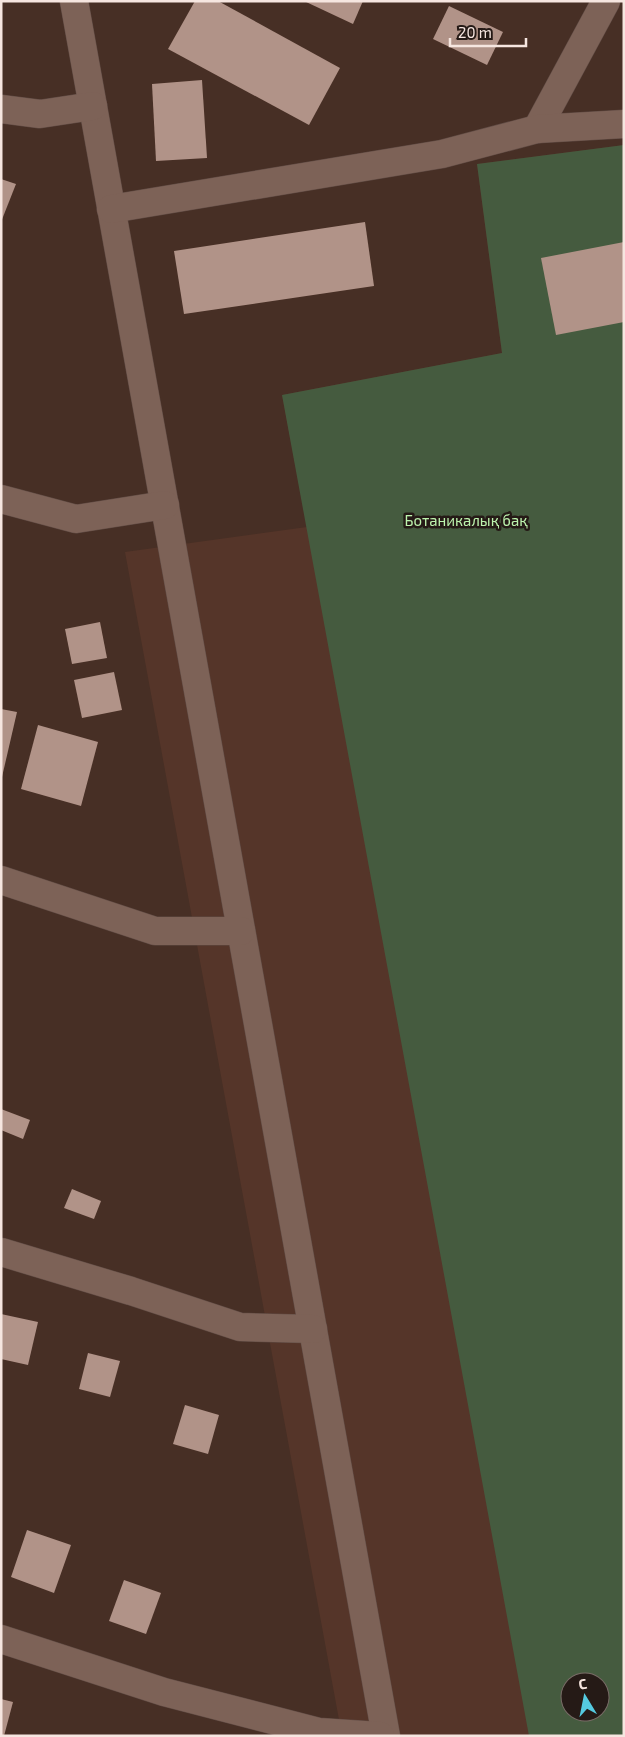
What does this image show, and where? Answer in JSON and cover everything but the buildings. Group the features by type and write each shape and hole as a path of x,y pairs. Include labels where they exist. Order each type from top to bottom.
{"street":[{"path":"74,1 386,1736"},
{"path":"537,129 606,1"},
{"path":"1,109 40,114 93,106"},
{"path":"111,209 442,154 537,129 624,124"},
{"path":"1,499 76,519 165,504"},
{"path":"1,880 155,932 241,930"},
{"path":"1,1252 131,1291 240,1327 313,1329"},
{"path":"1,1639 164,1692 319,1732 380,1736"}],"shaded area":[{"path":"624,145 624,1736 342,1736 125,552 307,527 282,395 502,353 477,164"}],"green space":[{"name":"Ботаникалық бақ","path":"624,145 624,1736 529,1736 282,395 502,353 477,164"}]}
